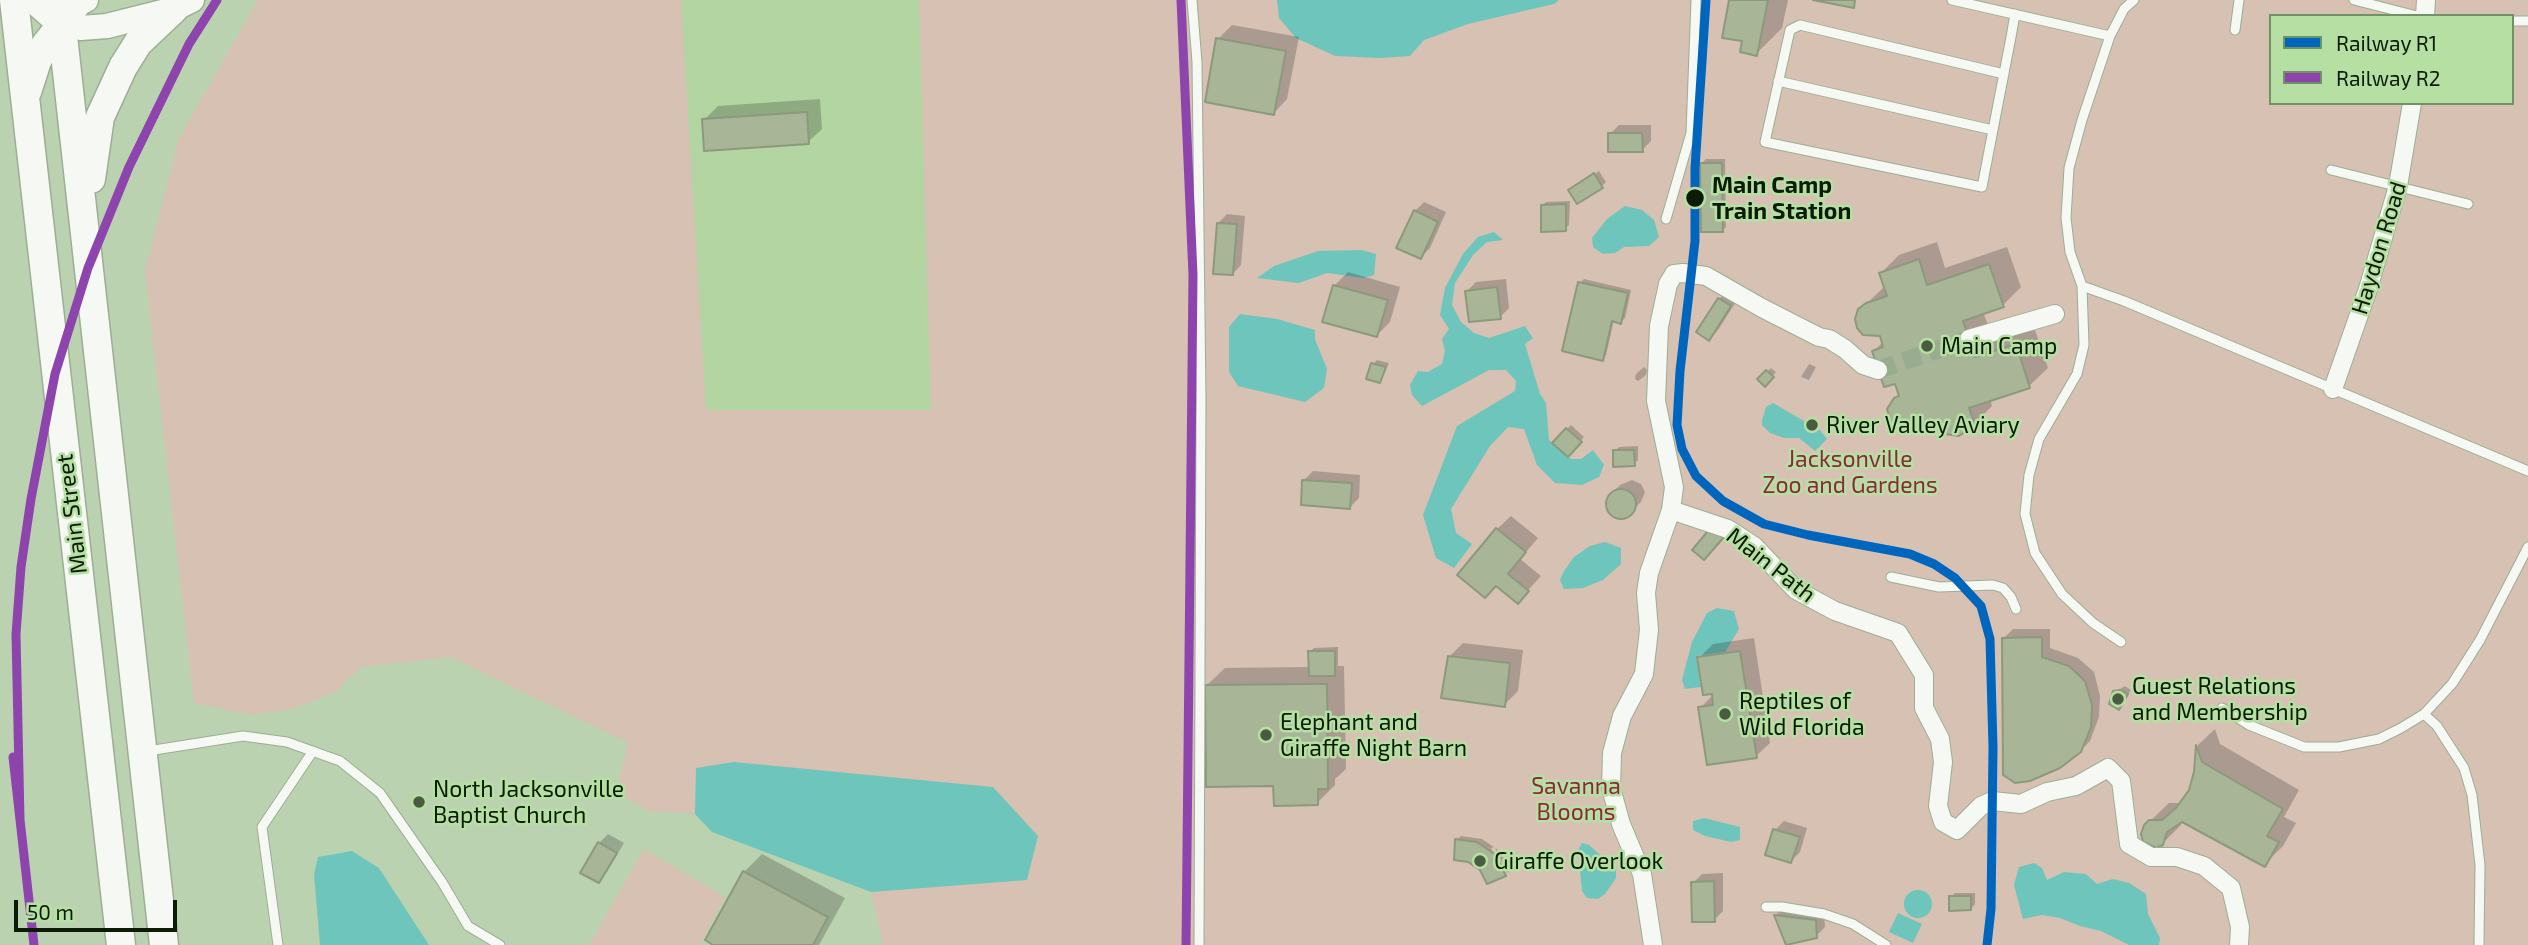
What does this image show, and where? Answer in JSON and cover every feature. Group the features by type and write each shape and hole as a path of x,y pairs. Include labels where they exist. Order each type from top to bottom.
{"main road":[{"name":"Main Street","path":"14,0 121,945"},
{"path":"35,0 60,12 80,28 107,26 183,4"},
{"path":"25,98 37,61 60,12 86,0"},
{"path":"84,237 94,141 100,117 123,67 138,43 183,4"},
{"name":"Main Street","path":"60,12 164,945"},
{"path":"99,756 142,751"}],"street":[{"name":"Haydon Road","path":"2333,389 2368,289 2398,186 2412,105"},
{"path":"1653,945 1642,874 1621,824 1611,788 1612,752 1622,716 1644,674 1649,630 1646,593 1649,573 1671,510 1674,487 1656,401 1663,301 1668,284 1674,274 1706,276 1762,308 1829,340 1845,349 1863,365 1878,370"},
{"path":"1969,339 2055,314"},
{"name":"Main Path","path":"1671,510 1728,529 1754,546 1797,590 1835,611 1898,633 1924,675 1924,708 1940,738 1943,761 1938,806 1943,822 1957,830 1981,806 1992,801 2021,804 2047,792 2076,786 2109,768 2121,781 2129,844 2151,857 2177,858 2204,866 2231,888 2240,927 2239,945"}],"lane":[{"path":"1192,0 1197,62 1201,398 1199,945"},
{"path":"1666,219 1691,133 1696,0"},
{"path":"1952,0 2110,36"},
{"path":"2121,642 2093,623 2062,594 2035,553 2025,514 2029,475 2039,439 2077,374 2084,345 2082,286 2070,252 2066,218 2069,168 2110,36 2124,9 2134,0"},
{"path":"2235,30 2239,0"},
{"path":"2354,0 2409,14"},
{"path":"2004,74 1800,25 1790,30 1765,142 1982,187 2004,74 2015,14"},
{"path":"1778,81 1993,130"},
{"path":"2331,170 2468,204"},
{"path":"2082,286 2124,301 2528,471"},
{"path":"2222,708 2249,724 2304,747 2339,747 2379,738 2402,728 2424,714 2452,684 2480,640 2528,547"},
{"path":"1891,577 1939,587 1993,585 2003,588 2016,609"},
{"path":"2424,714 2437,726 2464,768 2472,794 2480,865 2479,945"},
{"path":"142,751 243,736 287,742 340,761 380,793 442,882 468,926 500,945"},
{"path":"278,945 262,827 313,751"},
{"path":"1766,907 1824,914 1853,924 1886,945"},
{"path":"480,933 482,945"}],"shaded area":[{"path":"681,0 919,0 931,410 705,410"}],"green space":[{"name":"Jacksonville Zoo and Gardens","path":"258,0 681,0 706,410 931,410 919,0 2528,0 2528,945 883,945 871,892 1027,880 696,768 695,814 648,811 616,792 628,743 451,657 361,667 337,691 292,709 252,715 194,703 145,271 179,138"},
{"path":"644,849 725,897 700,945 589,945"}],"water":[{"path":"1277,0 1559,0 1554,4 1468,24 1424,40 1410,56 1379,58 1335,56 1296,38 1279,18"},
{"path":"1625,206 1642,210 1654,220 1659,237 1649,246 1624,247 1615,253 1603,254 1593,247 1592,238 1607,219"},
{"path":"1494,232 1503,240 1487,242 1473,255 1455,283 1452,305 1461,322 1474,333 1489,338 1525,326 1533,338 1525,344 1540,394 1546,403 1549,440 1572,459 1581,459 1593,450 1604,465 1599,477 1582,485 1555,483 1537,465 1524,429 1508,427 1490,446 1451,509 1456,533 1472,544 1454,568 1436,558 1423,515 1457,426 1515,391 1516,381 1506,370 1489,370 1422,406 1412,395 1410,385 1418,371 1428,372 1442,364 1445,351 1442,339 1449,329 1440,315 1445,288 1463,254 1478,237"},
{"path":"1361,250 1376,254 1374,275 1363,278 1327,273 1299,283 1257,278 1274,266 1318,251"},
{"path":"1240,314 1277,319 1315,330 1315,339 1327,369 1324,388 1305,402 1238,386 1229,372 1229,327"},
{"path":"1773,403 1804,421 1806,430 1820,430 1827,439 1815,451 1799,438 1784,438 1770,433 1762,425 1762,420 1766,407"},
{"path":"1605,542 1621,548 1621,564 1603,580 1583,588 1564,589 1560,580 1574,557 1590,546"},
{"path":"1717,608 1734,611 1739,629 1725,652 1696,656 1701,687 1685,689 1682,680 1692,642 1707,613"},
{"path":"734,762 993,787 1038,836 1027,880 871,892 712,832 695,814 696,768"},
{"path":"1704,818 1740,827 1740,840 1731,842 1705,836 1693,830 1693,821"},
{"path":"1582,843 1589,845 1616,869 1616,878 1598,899 1587,898 1582,891 1578,850"},
{"path":"352,851 379,868 429,945 320,945 314,874 318,857"},
{"path":"2034,863 2042,868 2047,880 2064,872 2086,874 2097,884 2113,879 2129,883 2146,894 2148,914 2160,938 2159,945 2129,945 2101,931 2060,918 2042,915 2023,919 2014,885 2019,867"},
{"path":"1918,890 1928,894 1932,904 1928,914 1918,918 1908,914 1904,904 1908,894"},
{"path":"1898,913 1922,924 1913,943 1889,932"}],"building":[{"path":"1729,0 1768,0 1757,56 1740,52 1742,41 1722,38"},
{"path":"1813,0 1855,0 1854,8"},
{"path":"1216,38 1286,51 1274,115 1205,102"},
{"path":"807,112 809,144 704,151 702,119"},
{"path":"1608,133 1642,133 1643,152 1608,152"},
{"name":"Main Camp Train Station","path":"1700,163 1722,163 1723,232 1701,232"},
{"path":"1594,173 1603,188 1577,204 1568,190"},
{"path":"1566,204 1566,231 1541,232 1541,205"},
{"path":"1414,210 1438,222 1421,259 1396,248"},
{"path":"1217,223 1237,224 1233,275 1213,274"},
{"name":"Main Camp","path":"1919,259 1927,285 1989,264 2004,307 1963,321 1975,357 2016,344 2030,388 1969,408 1975,425 1959,436 1939,431 1933,422 1905,431 1891,423 1887,409 1894,398 1899,396 1895,384 1884,387 1872,351 1883,347 1880,336 1863,335 1857,328 1855,319 1858,309 1866,303 1887,296 1879,273"},
{"path":"1578,282 1628,293 1621,324 1612,321 1603,361 1562,351"},
{"path":"1333,285 1388,300 1377,337 1322,322"},
{"path":"1497,287 1501,319 1469,322 1465,291"},
{"path":"1718,298 1731,306 1709,341 1696,332"},
{"path":"1371,363 1386,367 1380,383 1366,379"},
{"path":"1766,370 1774,377 1765,387 1757,379"},
{"path":"1566,428 1582,442 1568,457 1552,443"},
{"path":"1613,450 1634,450 1635,466 1613,467"},
{"path":"1302,480 1352,483 1350,509 1301,505"},
{"path":"1621,489 1627,490 1635,498 1635,510 1627,518 1621,519 1615,518 1607,510 1606,504 1607,498 1615,490"},
{"path":"1713,525 1725,536 1704,560 1692,550"},
{"path":"1496,528 1526,552 1508,574 1529,591 1518,604 1496,586 1485,598 1457,575"},
{"path":"2042,637 2042,657 2069,666 2085,681 2092,705 2091,727 2081,752 2060,768 2030,781 2015,783 2003,775 2002,638"},
{"path":"1308,651 1335,651 1335,676 1309,676"},
{"name":"Reptiles of Wild Florida","path":"1740,651 1757,758 1707,765 1698,707 1713,705 1712,694 1703,695 1697,657"},
{"path":"1448,656 1510,663 1505,707 1441,698"},
{"name":"Elephant and Giraffe Night Barn","path":"1327,684 1328,789 1318,789 1318,805 1274,806 1273,786 1206,787 1205,685"},
{"name":"Guest Relations and Membership","path":"2120,690 2128,694 2119,710 2109,704 2113,691"},
{"path":"2196,745 2202,762 2283,809 2267,836 2279,842 2265,867 2182,822 2167,832 2163,845 2156,848 2143,842 2141,834 2144,825 2149,820 2162,820 2176,808 2189,790 2194,772"},
{"path":"1773,829 1800,837 1791,863 1765,855"},
{"name":"Giraffe Overlook","path":"1455,839 1477,842 1496,855 1506,876 1487,884 1480,870 1468,862 1454,860"},
{"path":"598,842 617,853 599,883 580,873"},
{"path":"743,871 828,917 813,945 713,945 705,940"},
{"path":"1714,881 1715,922 1692,922 1691,882"},
{"path":"1949,896 1971,896 1971,910 1949,911"},
{"path":"1774,915 1816,920 1817,938 1786,945"}],"tunnel":[{"path":"1878,370 1969,339"}],"rail line":[{"name":"R2","path":"20,819 16,634 21,567 55,374 88,268 129,167 189,44 217,0"},
{"name":"R2","path":"1181,0 1193,275 1186,945"},
{"name":"R1","path":"1706,0 1695,168 1695,241 1680,371 1677,425 1682,449 1696,476 1723,501 1764,524 1910,554 1934,564 1955,578 1981,606 1990,639 1993,747 1991,909 1987,945"},
{"name":"R2","path":"13,757 34,945"}],"place":[{"name":"Main Camp Train Station","path":"1695,198"},
{"name":"Main Camp","path":"1927,346"},
{"name":"River Valley Aviary","path":"1812,425"},
{"name":"Guest Relations and Membership","path":"2118,699"},
{"name":"Reptiles of Wild Florida","path":"1725,714"},
{"name":"Elephant and Giraffe Night Barn","path":"1266,735"},
{"name":"North Jacksonville Baptist Church","path":"419,802"},
{"name":"Giraffe Overlook","path":"1480,861"}],"park label":[{"name":"Savanna Blooms","path":"1576,799"}]}
